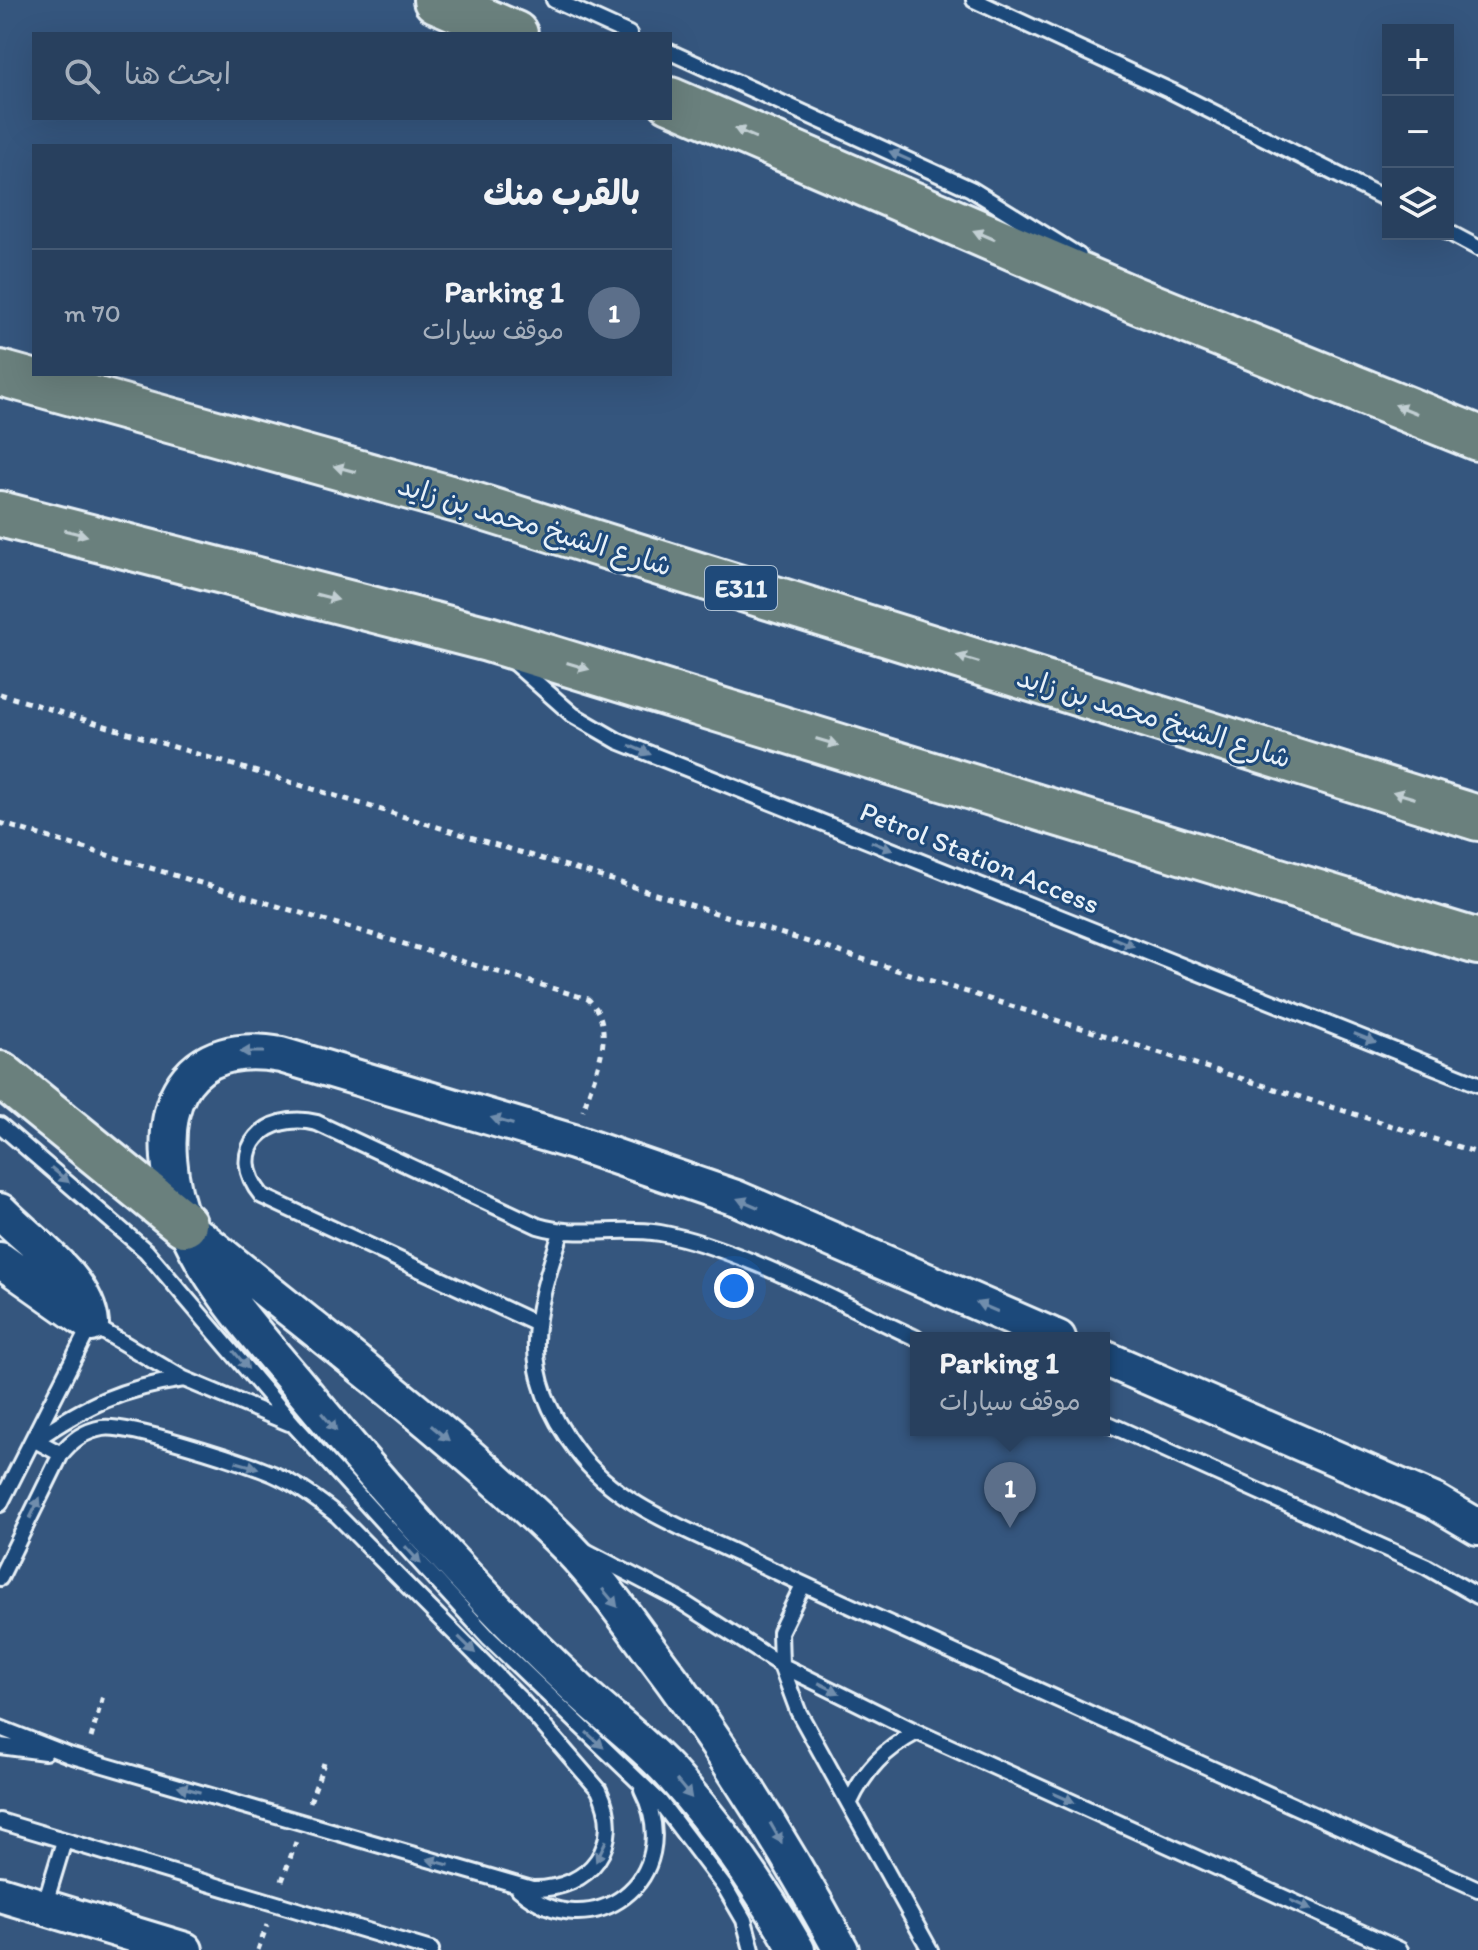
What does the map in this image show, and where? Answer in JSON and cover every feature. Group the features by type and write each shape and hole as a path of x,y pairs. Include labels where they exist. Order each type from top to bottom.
{"highway":[{"path":"436,0 510,32"},
{"path":"672,101 1133,299 1478,438"},
{"name":"شارع الشيخ محمد بن زايد","path":"0,373 464,502 1478,818"},
{"path":"0,514 488,639 1476,942"},
{"path":"0,1074 184,1224"}],"street":[{"path":"797,1950 749,1873 673,1776 581,1691 447,1555 244,1321 184,1224 169,1156 167,1130 172,1105 195,1073 229,1053 255,1050 281,1055 573,1142 736,1198 1044,1332"},
{"path":"0,1211 77,1285 90,1309 91,1324"},
{"path":"184,1224 443,1436 559,1538 621,1611 699,1714 757,1801 841,1950"},
{"path":"0,1260 91,1324"},
{"path":"1110,1361 1434,1501 1478,1527"},
{"path":"0,1894 185,1950"}],"lane":[{"path":"554,0 625,32"},
{"path":"974,0 1171,91 1382,197"},
{"path":"672,53 971,189 1055,239 1133,299"},
{"path":"1454,235 1478,248"},
{"name":"Petrol Station Access","path":"488,639 552,699 618,741 1478,1084"},
{"path":"535,1323 262,1196 248,1172 251,1145 261,1133 287,1120 317,1123 538,1226 561,1233 659,1233 704,1245 910,1335"},
{"path":"0,1125 146,1251 294,1425 515,1666 635,1776 683,1830 726,1889 744,1920 752,1950"},
{"path":"561,1233 535,1323 536,1366 562,1431 593,1471 632,1503 803,1585 1478,1889"},
{"path":"0,1504 91,1324 184,1379 294,1425"},
{"path":"35,1440 99,1400 125,1390 184,1379"},
{"path":"1110,1425 1427,1567 1478,1596"},
{"path":"0,1578 61,1454 89,1432 117,1428 264,1470 314,1497 337,1515 522,1701 594,1783 606,1805 607,1838 602,1854 586,1873 565,1886 549,1889 513,1884 84,1758 0,1746"},
{"path":"35,1440 61,1454"},
{"path":"559,1538 638,1576 781,1665 917,1732 1400,1950"},
{"path":"803,1585 780,1632 781,1665 798,1711 930,1950"},
{"path":"0,1728 69,1755"},
{"path":"850,1802 869,1768 899,1741 917,1732"},
{"path":"513,1884 536,1901 565,1912 601,1910 632,1892 644,1878 656,1844 651,1808 635,1776"},
{"path":"0,1821 431,1950"},
{"path":"44,1908 64,1841"}],"path":[{"path":"0,694 589,873 1478,1153"},
{"path":"0,823 588,999 598,1008 605,1034 573,1142"},
{"path":"84,1758 104,1692"},
{"path":"258,1950 324,1763"}],"place":[{"name":"Parking 1","path":"1010,1528"}]}
